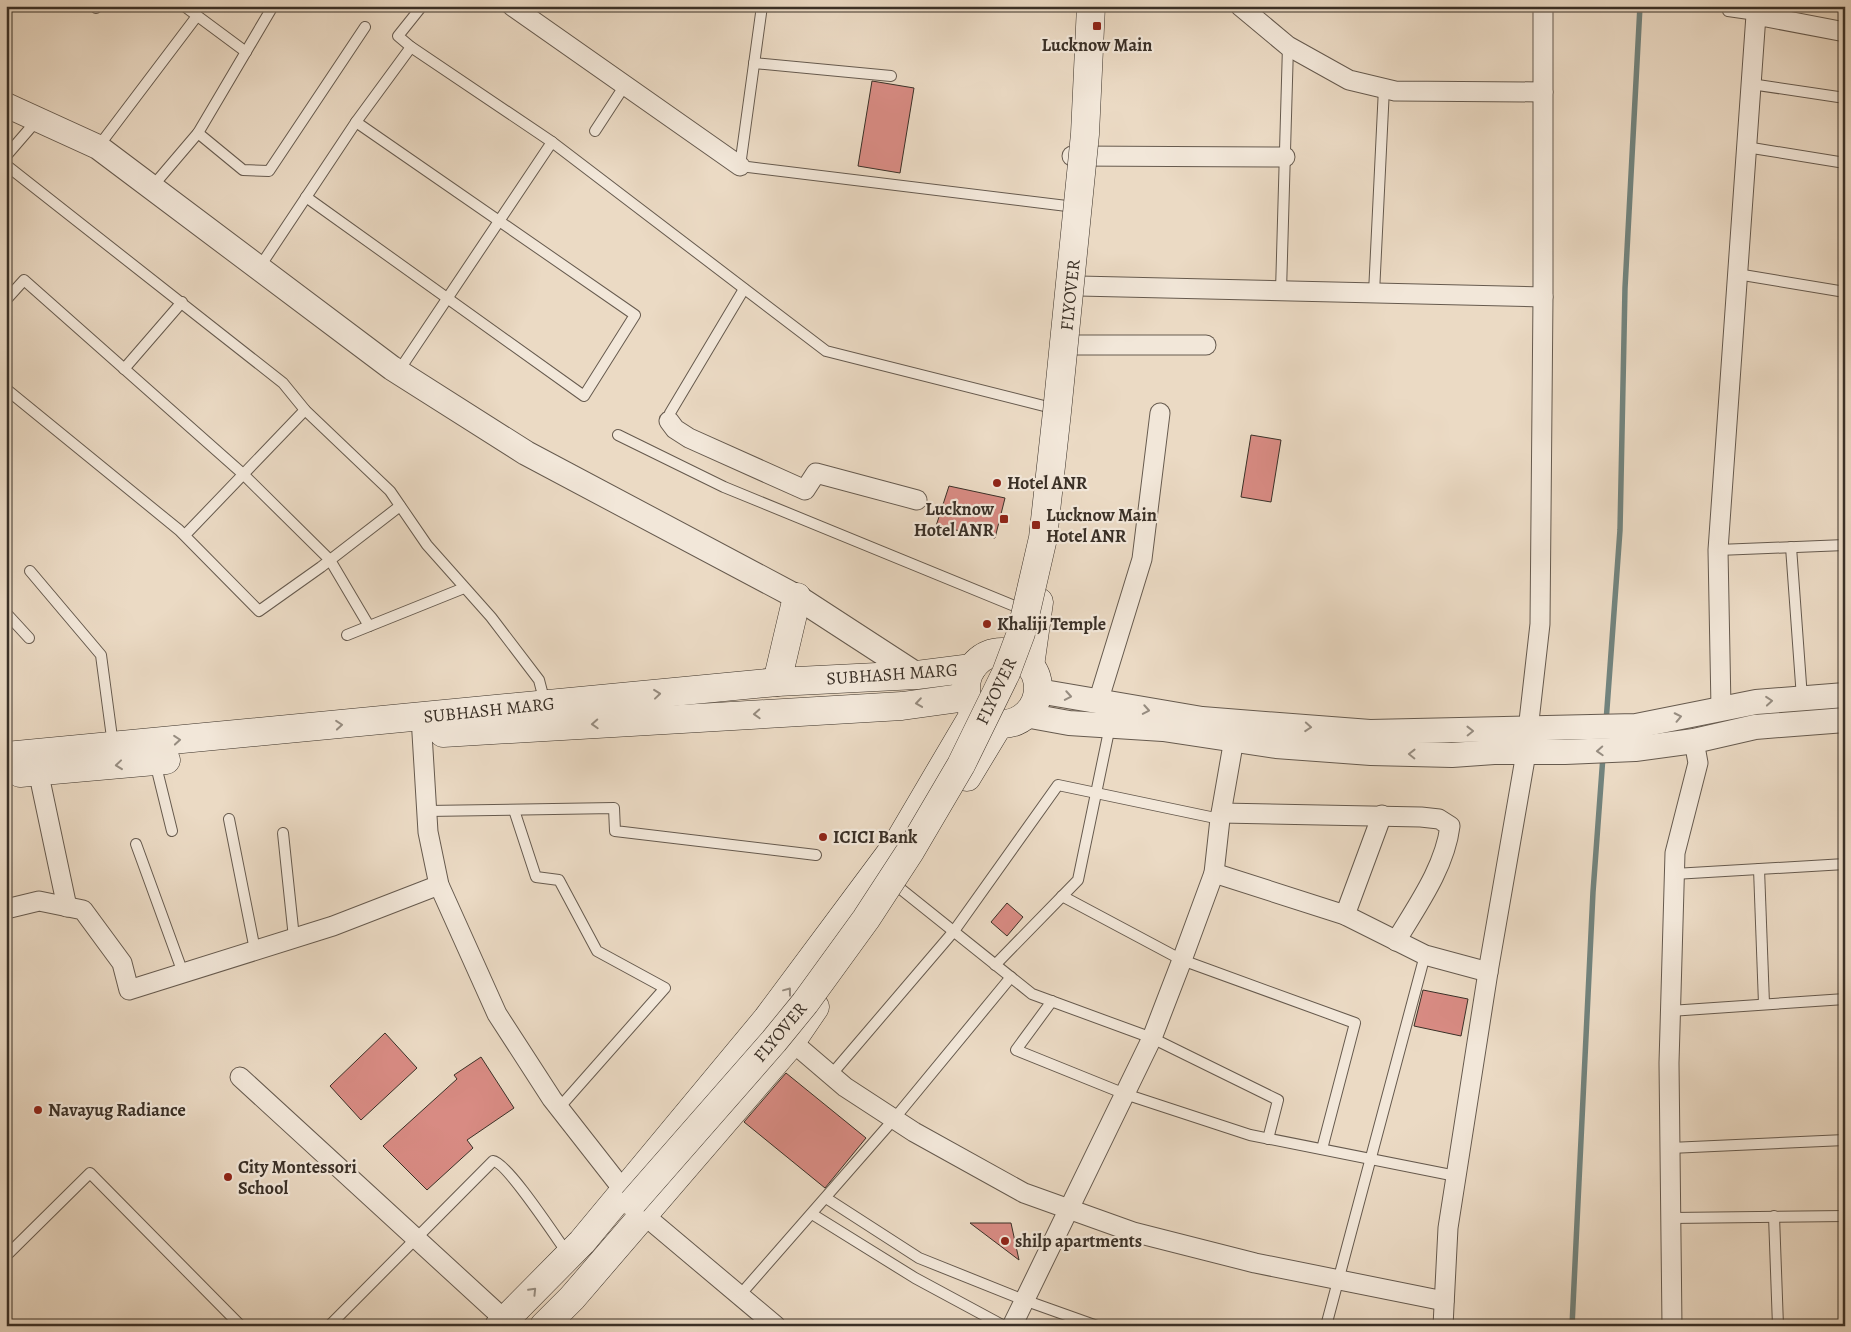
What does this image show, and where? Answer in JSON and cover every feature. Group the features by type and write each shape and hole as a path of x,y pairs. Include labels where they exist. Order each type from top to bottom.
{"main road":[{"path":"1080,6 1082,156"},
{"name":"FLYOVER","path":"572,1252 610,1228 634,1203 799,1011 866,919 911,850 961,765 1006,672 1021,633 1042,538 1055,432 1085,134 1091,6"},
{"path":"1003,652 1017,607 1036,524 1048,407 1078,208 1098,6"},
{"path":"6,774 36,762 155,762 421,726 971,704 990,722 999,724 1008,723 1026,715 1032,708 1073,345 1079,286 1078,208"},
{"path":"777,682 797,597"},
{"path":"544,1326 596,1271 634,1203 767,1019 898,843 971,704 968,677 972,668 980,659 991,654 1003,652 1022,658 1034,678"},
{"name":"SUBHASH MARG","path":"6,756 36,762 114,746 421,726 546,705 777,682 917,675 972,668"},
{"path":"507,1324 572,1252 634,1203 792,1041 899,887 999,724"},
{"name":"FLYOVER","path":"596,1271 610,1228"}],"street":[{"path":"512,6 740,166"},
{"path":"1240,6 1288,46 1349,80 1395,91 1543,92"},
{"path":"1443,1326 1448,1228 1488,972 1527,741 1540,624 1543,6"},
{"path":"1721,708 1718,550 1756,16 1845,32"},
{"path":"6,104 98,146 398,372 526,453 797,597 917,675"},
{"path":"1082,156 1285,158"},
{"path":"1079,286 1543,296"},
{"path":"1073,345 1206,345"},
{"path":"1098,702 1142,559 1160,413"},
{"path":"669,421 675,430 689,438 805,490 816,474 917,500"},
{"path":"1034,678 1098,702 1202,719 1527,741 1565,752 1635,737 1721,708 1756,702 1845,695"},
{"path":"1026,715 1069,723 1163,729 1276,746 1371,753 1452,755 1527,741 1567,728 1635,737 1694,741 1755,727 1845,720"},
{"path":"421,726 428,832 439,885 497,1014 559,1108 634,1203 776,1326"},
{"path":"1012,1326 1152,1038 1182,960 1214,873 1220,816 1234,740"},
{"path":"1672,1326 1670,1011 1674,874 1675,853 1698,763 1694,741"},
{"path":"36,762 66,907"},
{"path":"1220,816 1382,816 1439,819 1450,826 1448,843 1437,868 1396,941"},
{"path":"1345,915 1382,816"},
{"path":"1214,873 1345,915 1425,955 1488,972"},
{"path":"6,909 39,900 82,910 122,963 129,990 334,926 439,885"},
{"path":"767,1019 845,1087 894,1119 1024,1193 1152,1236 1255,1263 1444,1301"},
{"path":"240,1077 507,1324"}],"lane":[{"path":"184,6 246,52"},
{"path":"152,187 198,134 273,6"},
{"path":"422,6 398,36 411,47 552,142 826,351 1048,407"},
{"path":"762,6 740,166 1078,208"},
{"path":"1729,6 1728,11 1756,16"},
{"path":"98,146 197,16"},
{"path":"198,134 243,170 268,171 365,27"},
{"path":"1281,291 1288,46"},
{"path":"259,268 356,122 411,47"},
{"path":"754,63 891,76"},
{"path":"1751,84 1845,98"},
{"path":"595,131 625,85"},
{"path":"1374,293 1384,88"},
{"path":"6,156 38,119"},
{"path":"306,197 584,396 635,315 356,122"},
{"path":"398,372 552,142"},
{"path":"1746,147 1845,163"},
{"path":"6,165 283,383 305,410 390,491 426,545 491,617 539,680 546,705"},
{"path":"1738,274 1845,292"},
{"path":"6,300 24,280 243,474 330,560 369,626"},
{"path":"669,421 670,413 744,289"},
{"path":"124,368 182,302"},
{"path":"6,389 184,535 259,611 330,560 400,506"},
{"path":"184,535 305,410"},
{"path":"618,435 724,487 1017,607"},
{"path":"1718,550 1845,545"},
{"path":"1791,547 1802,698"},
{"path":"30,571 101,654 114,746"},
{"path":"347,635 464,588"},
{"path":"6,613 29,638"},
{"path":"995,965 1078,880 1110,726"},
{"path":"155,762 172,831"},
{"path":"831,1075 954,931 1058,785 1097,794 1220,816"},
{"path":"427,811 614,808 615,831 816,855"},
{"path":"514,810 536,877 559,880 597,951 665,988 559,1108"},
{"path":"229,819 255,950"},
{"path":"283,833 294,938"},
{"path":"136,844 183,973"},
{"path":"1674,874 1845,864"},
{"path":"1759,869 1764,1004"},
{"path":"877,870 1032,994 1152,1038 1278,1100 1268,1139"},
{"path":"1062,896 1182,960 1355,1023 1322,1150"},
{"path":"1326,1326 1425,955"},
{"path":"740,1296 894,1119 1011,977"},
{"path":"1670,1011 1845,999"},
{"path":"1052,1001 1016,1050 1125,1094 1250,1135 1456,1176"},
{"path":"1670,1148 1845,1140"},
{"path":"329,1326 490,1162 496,1161 500,1163 572,1252"},
{"path":"6,1256 90,1173 241,1326"},
{"path":"826,1198 919,1258 1024,1300 1097,1326"},
{"path":"812,1214 915,1278 1004,1326"},
{"path":"1774,1216 1778,1326"},
{"path":"1671,1218 1845,1216"}],"building":[{"path":"872,81 914,88 900,173 858,166"},
{"path":"1251,435 1281,440 1271,502 1241,497"},
{"path":"949,486 1005,498 995,538 936,526"},
{"path":"1007,903 1023,917 1007,936 991,922"},
{"path":"1423,990 1468,999 1461,1036 1414,1026"},
{"path":"385,1033 417,1068 361,1120 330,1086"},
{"path":"481,1057 514,1108 467,1140 473,1148 427,1190 383,1146 457,1079 454,1075"},
{"path":"786,1073 866,1138 825,1188 744,1122"},
{"name":"shilp apartments","path":"970,1223 1011,1223 1019,1260"}],"waterway":[{"path":"1606,722 1620,530 1625,288 1640,6"},
{"path":"1572,1326 1593,892 1603,756"}],"place":[{"name":"Lucknow Main","path":"1097,26"},
{"name":"Hotel ANR","path":"997,483"},
{"name":"Lucknow Hotel ANR","path":"1004,519"},
{"name":"Lucknow Main Hotel ANR","path":"1036,525"},
{"name":"Khaliji Temple","path":"987,624"},
{"name":"ICICI Bank","path":"823,837"},
{"name":"Navayug Radiance","path":"38,1110"},
{"name":"City Montessori School","path":"228,1177"},
{"name":"shilp apartments","path":"1005,1241"}]}
